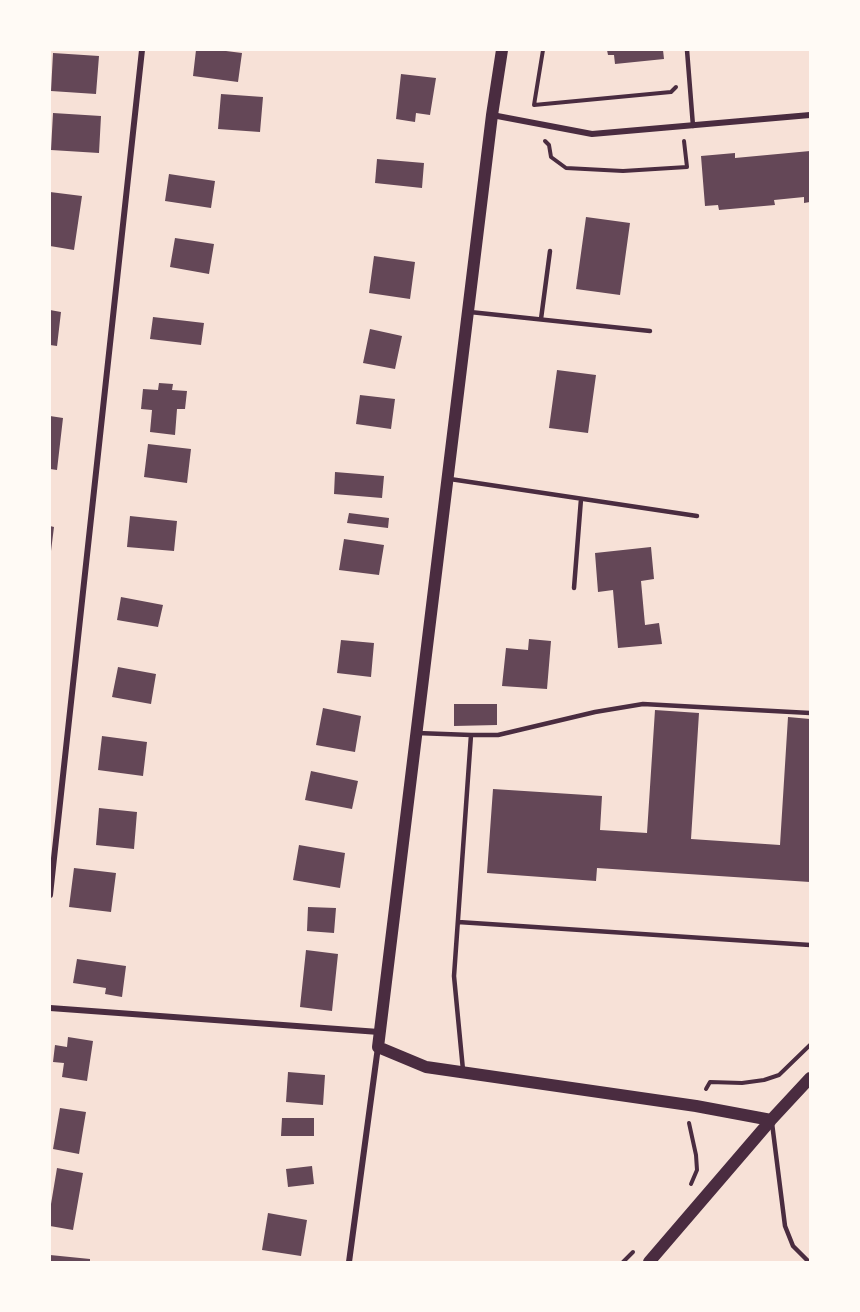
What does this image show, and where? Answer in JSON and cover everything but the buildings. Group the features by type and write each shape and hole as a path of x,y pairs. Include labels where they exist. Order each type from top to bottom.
{"main road":[{"path":"502,50 467,311 378,1047 426,1067 696,1106 771,1120"},
{"path":"649,1263 771,1120 810,1078"}],"street":[{"path":"50,895 142,50"},
{"path":"492,116 592,134 810,115"},
{"path":"50,1008 379,1032"},
{"path":"349,1263 378,1047"}],"lane":[{"path":"687,50 693,126"},
{"path":"542,319 550,251"},
{"path":"467,311 650,331"},
{"path":"447,479 697,516"},
{"path":"574,588 581,499"},
{"path":"416,733 498,735 596,712 644,705 810,713"},
{"path":"463,1072 454,976 471,735"},
{"path":"458,922 810,945"},
{"path":"771,1120 785,1226 794,1246 809,1263"}],"path":[{"path":"543,50 534,105 522,131 540,135 549,145 551,157 566,168 622,171 687,167 684,138"},
{"path":"671,92 681,81"},
{"path":"534,105 671,92 692,105"},
{"path":"690,1186 697,1170 696,1155 688,1125 710,1082 742,1083 779,1075 810,1045"},
{"path":"623,1263 638,1246"}]}
